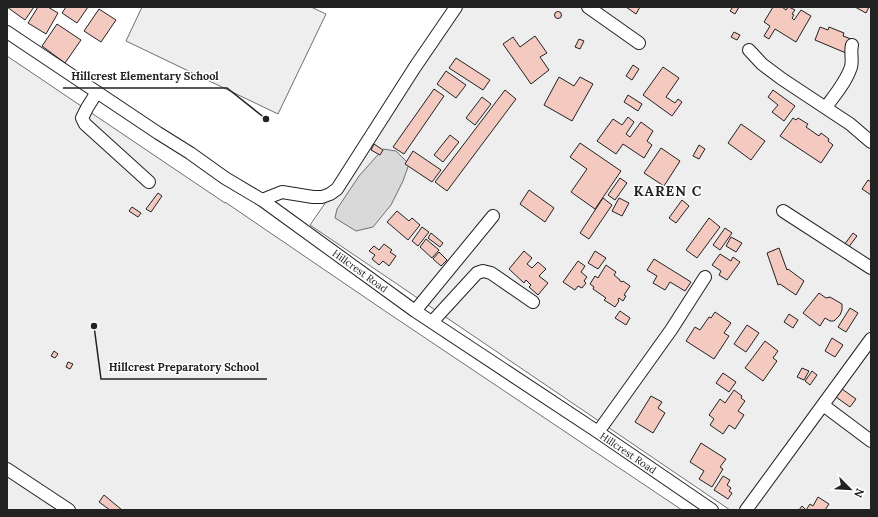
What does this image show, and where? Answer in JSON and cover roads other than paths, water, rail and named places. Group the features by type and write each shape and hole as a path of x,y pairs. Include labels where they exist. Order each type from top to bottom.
{"street":[{"path":"262,200 282,192 322,197 330,194 336,189 415,67 456,7"},
{"path":"588,7 639,43"},
{"name":"Hillcrest Road","path":"7,32 190,153 225,178 262,200 415,311 598,432 712,510"},
{"path":"826,107 844,81 851,66 852,58 850,49 852,45"},
{"path":"749,50 762,64 850,124 871,142"},
{"path":"97,92 82,118 85,124 149,182"},
{"path":"783,211 871,268"},
{"path":"415,311 493,216"},
{"path":"432,322 477,273 483,271 491,273 533,302"},
{"path":"598,432 671,330 705,277"},
{"path":"746,510 871,338"},
{"path":"823,404 871,441"},
{"path":"7,469 70,510"}],"place":[{"name":"Hillcrest Elementary School","path":"266,119"},
{"name":"Hillcrest Preparatory School","path":"94,326"}],"district":[{"name":"KAREN C","path":"668,191"}]}
